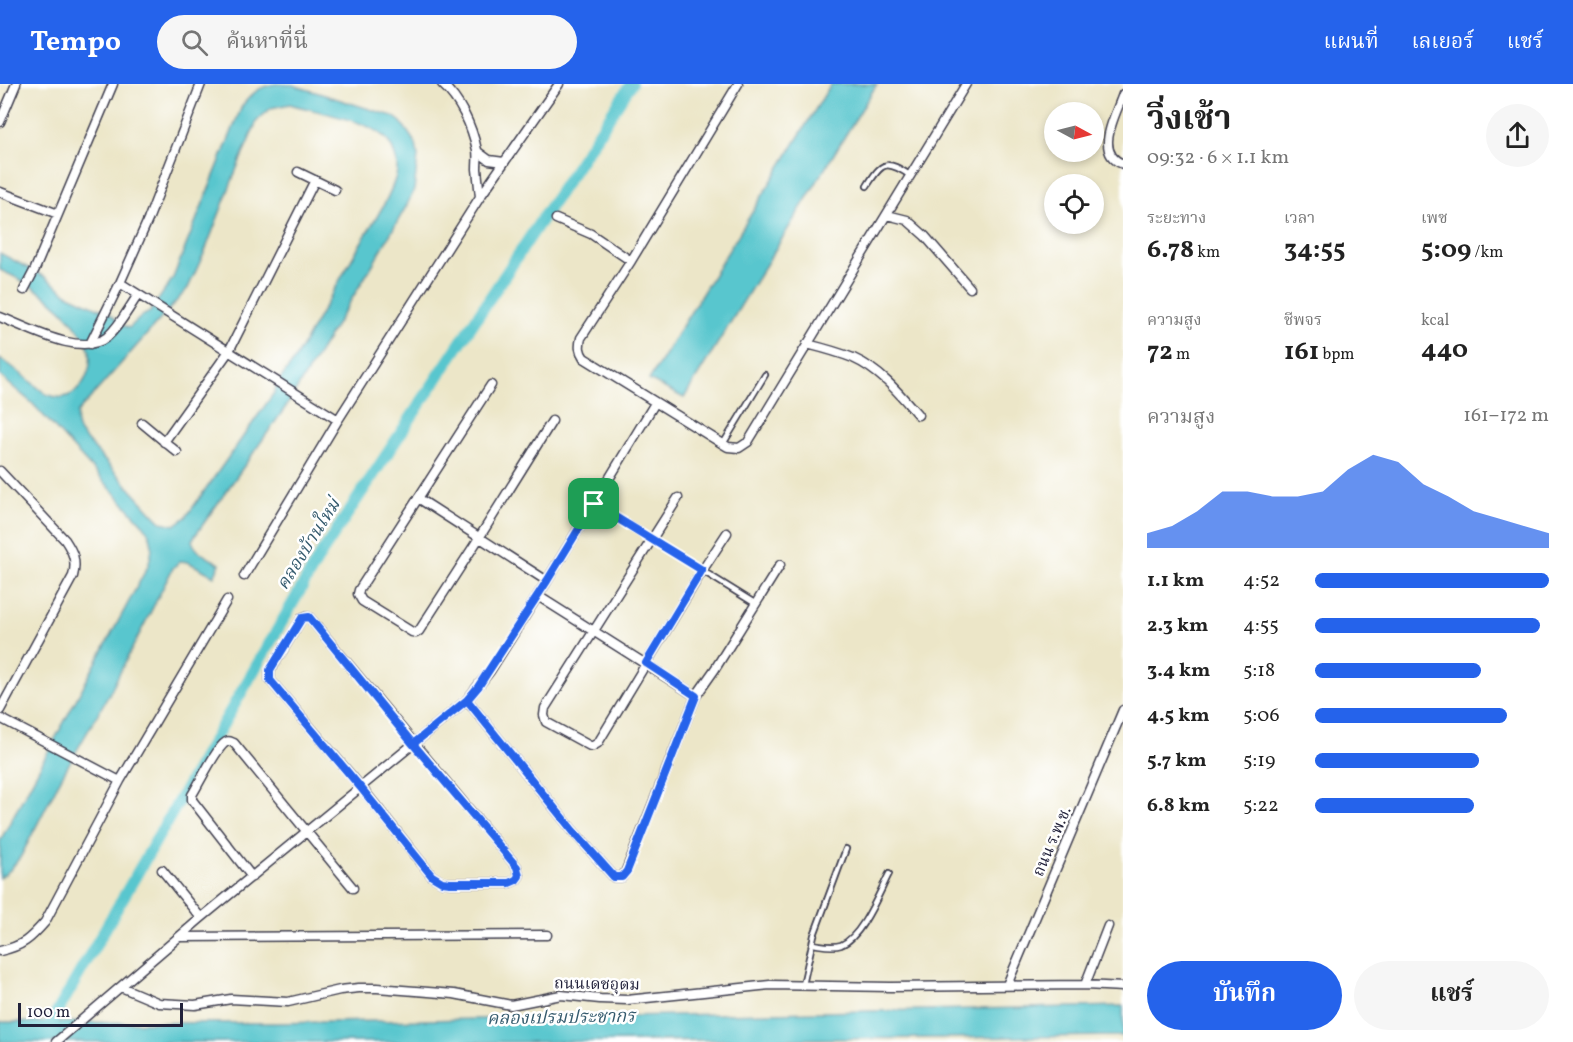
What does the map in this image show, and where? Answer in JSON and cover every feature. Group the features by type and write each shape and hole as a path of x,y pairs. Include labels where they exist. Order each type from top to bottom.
{"street":[{"path":"0,122 16,84"},
{"path":"24,290 113,84"},
{"path":"90,344 148,220 201,84"},
{"path":"244,576 338,420 480,197 559,84"},
{"path":"738,84 631,261 581,338 579,345 580,353 584,358 728,447 739,448 748,442 966,84"},
{"path":"448,86 468,121 478,152 480,197"},
{"path":"1123,94 1120,113 1107,138 1109,154 1115,161 1123,164"},
{"path":"478,152 493,162 504,162"},
{"path":"298,172 334,190"},
{"path":"164,442 229,351 315,180"},
{"path":"0,192 58,214"},
{"path":"887,215 906,220 925,236 970,288"},
{"path":"556,219 591,234 631,261"},
{"path":"120,283 338,420"},
{"path":"0,316 74,345 90,344 104,339 138,295"},
{"path":"807,344 833,351 866,365 890,384 918,415"},
{"path":"491,384 359,590 358,594 362,601 412,632 416,633 552,421"},
{"path":"56,1042 178,937 467,700 490,670 538,596 655,403"},
{"path":"142,423 177,452"},
{"path":"0,471 65,540 74,553 75,562 73,576 0,710"},
{"path":"418,498 547,581"},
{"path":"678,498 545,708 546,722 590,746 595,745 727,533"},
{"path":"467,700 573,831 614,877 620,878 627,871 696,696 780,565"},
{"path":"538,596 696,696"},
{"path":"0,951 17,947 45,922 120,781 227,600"},
{"path":"309,617 413,744 517,867 519,876 516,880 509,883 450,883 437,880 432,876 270,680 270,670 302,618 309,617"},
{"name":"ถนน ร.พ.ช.","path":"1007,985 1123,710"},
{"path":"0,718 120,781"},
{"path":"252,877 192,800 197,786 226,742 234,743 353,888"},
{"path":"162,870 201,918"},
{"path":"1085,985 1108,926"},
{"path":"178,937 547,935"},
{"name":"ถนนเดชอุดม","path":"121,987 159,1003 180,1005 231,999 288,1002 340,990 368,988 454,994 511,1005 561,995 618,1001 743,987 803,985 1123,987"}],"lane":[{"path":"867,186 882,166 898,167 911,176"},
{"path":"723,444 765,375"},
{"path":"594,504 756,604"},
{"path":"803,985 812,944 846,849"},
{"path":"812,944 832,947 850,940 866,917 889,874"}],"water":[{"path":"831,84 877,84 684,398 649,380"},
{"path":"293,85 393,116 401,122 416,144 418,156 414,190 373,264 287,405 192,540 199,551 220,564 214,576 188,562 180,561 173,568 108,696 61,778 21,856 0,878 0,841 148,566 152,543 141,522 32,403 0,376 0,359 46,394 62,398 78,389 83,383 90,359 87,344 80,332 61,310 26,283 0,270 0,253 45,277 69,295 109,313 129,328 150,312 173,278 242,106 257,91 265,86","holes":["290,104 356,122 379,133 387,140 394,154 397,164 395,179 380,212 293,362 278,382 274,393 186,517 175,525 161,522 80,433 77,413 188,288 257,121 271,108"]},
{"path":"1123,1006 1123,1036 521,1042 0,1042 0,1022 276,1023"}],"waterway":[{"name":"คลองบ้านใหม่","path":"44,1035 321,554 631,84"}],"route":[{"path":"594,504 478,687 467,700 413,744 309,617 302,618 270,670 270,680 437,880 450,883 509,883 519,876 517,867 413,744 450,715 467,700 573,831 614,877 622,877 627,871 696,696 646,663 702,570 594,504"}],"water label":[{"name":"คลองเปรมประชากร","path":"561,1017"}]}
